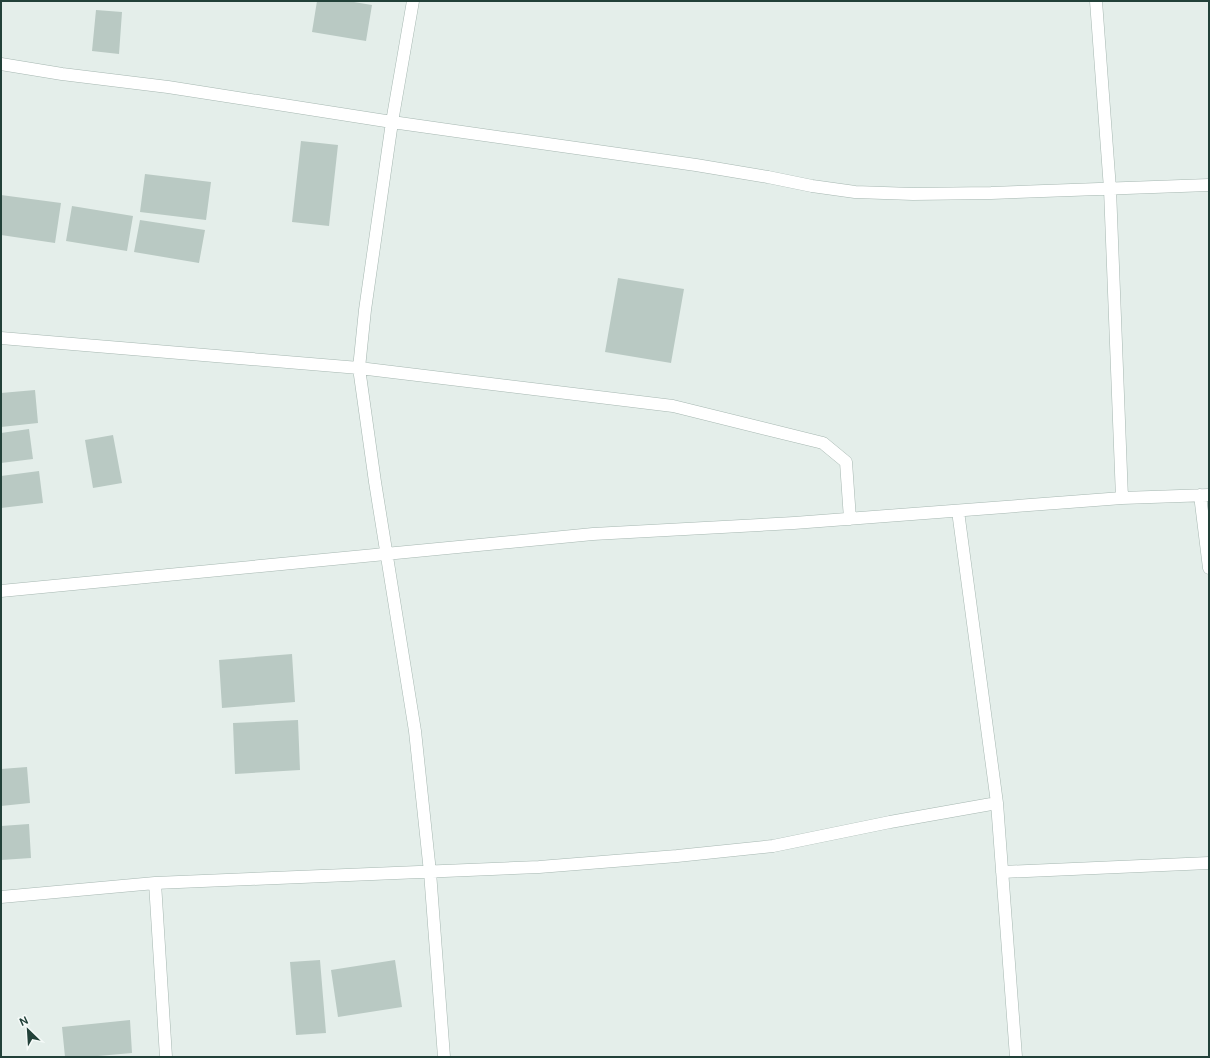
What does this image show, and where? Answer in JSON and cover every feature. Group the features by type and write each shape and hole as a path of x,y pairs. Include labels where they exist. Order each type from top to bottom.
{"street":[{"path":"413,1 392,122 365,310 359,368 386,553 415,731 430,872 444,1057"},
{"path":"1096,1 1110,189 1122,498"},
{"path":"1,64 62,74 168,87 392,122 696,165 812,186 855,192 913,194 992,193 1209,185"},
{"path":"1,338 359,368 673,406 823,443 846,462 850,519"},
{"path":"1,590 592,534 850,519 1122,498 1204,495 1209,568"},
{"path":"958,510 997,803 1016,1057"},
{"path":"1,897 155,883 539,867 676,856 773,846 890,822 997,803"},
{"path":"1002,872 1209,863"},
{"path":"155,883 166,1057"}],"building":[{"path":"317,1 348,1 372,5 366,41 312,32"},
{"path":"96,10 122,12 119,54 92,51"},
{"path":"301,141 338,145 329,226 292,222"},
{"path":"145,174 211,182 206,220 140,212"},
{"path":"1,195 61,203 55,243 1,235"},
{"path":"72,206 133,216 127,251 66,241"},
{"path":"140,220 205,230 199,263 134,252"},
{"path":"618,278 684,289 671,363 605,352"},
{"path":"35,390 38,423 1,427 1,393"},
{"path":"29,429 33,459 1,463 1,433"},
{"path":"113,435 122,483 93,488 85,440"},
{"path":"39,471 43,503 1,508 1,476"},
{"path":"292,654 295,702 222,708 219,660"},
{"path":"298,720 300,770 235,774 233,723"},
{"path":"27,767 30,803 1,806 1,769"},
{"path":"29,824 31,858 1,860 1,826"},
{"path":"320,960 326,1033 296,1035 290,962"},
{"path":"395,960 402,1007 338,1017 331,970"},
{"path":"130,1020 132,1053 87,1057 65,1057 62,1027"}]}
